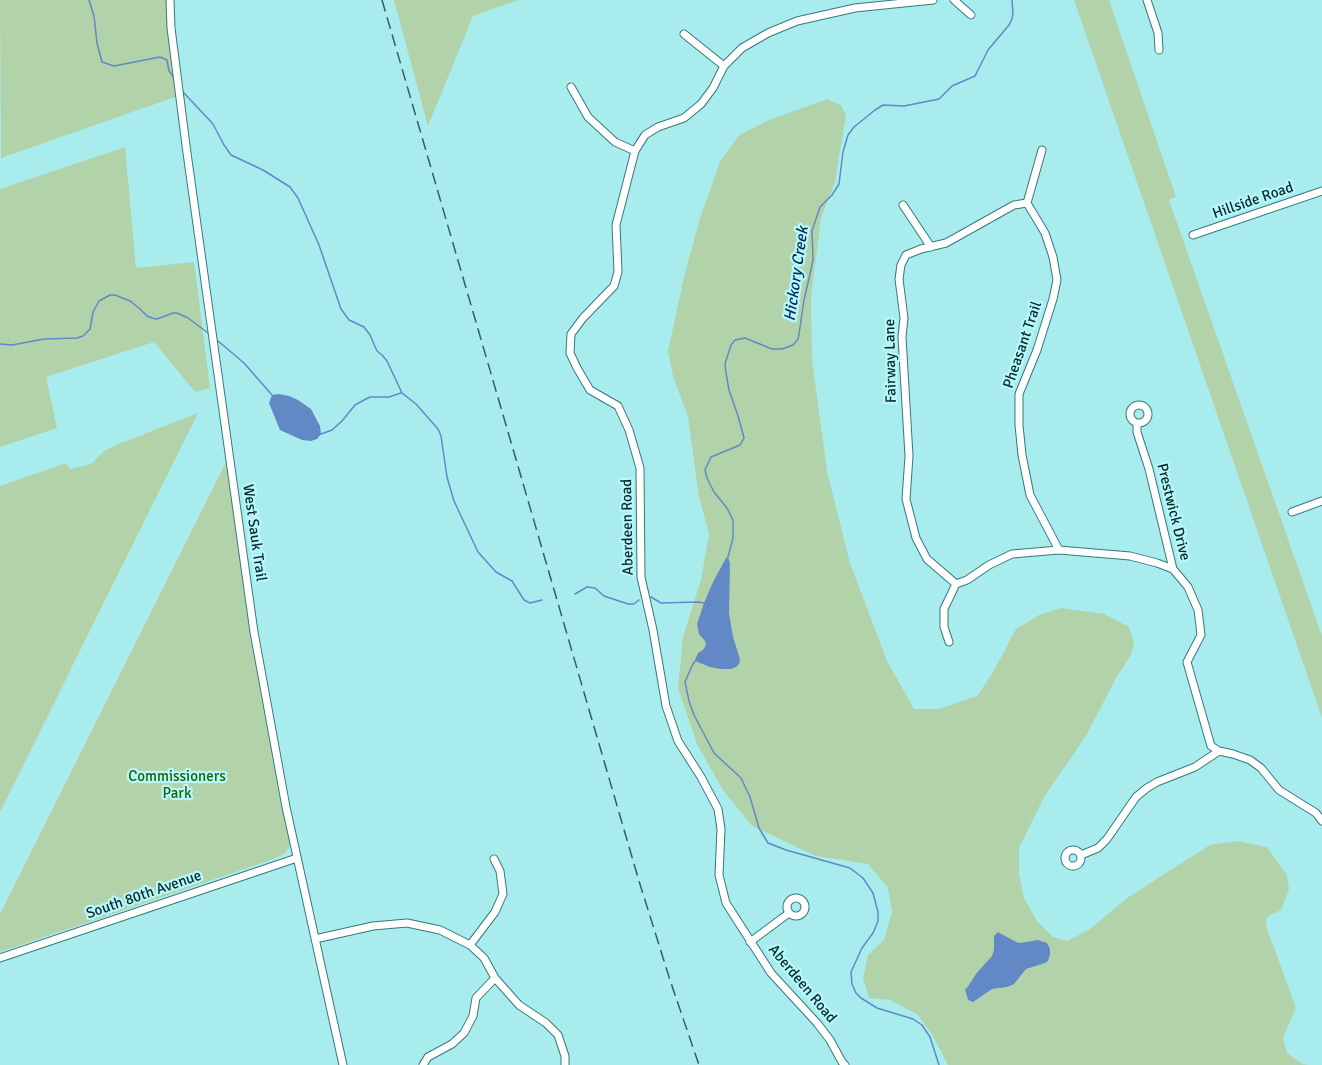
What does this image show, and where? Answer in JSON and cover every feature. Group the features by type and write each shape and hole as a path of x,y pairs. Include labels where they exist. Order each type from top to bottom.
{"street":[{"name":"West Sauk Trail","path":"170,0 171,28 187,153 254,632 286,807 343,1065"},
{"name":"Aberdeen Road","path":"845,1065 817,1023 771,973 726,903 719,875 721,829 718,809 678,741 666,706 642,577 640,468 629,430 618,406 590,390 577,368 570,353 571,334 614,286 618,272 616,225 635,151 645,135 658,127 684,118 701,104 713,88 724,66 742,48 768,33 797,21 855,8 933,0"},
{"path":"954,0 971,15"},
{"path":"1147,0 1158,33 1159,50"},
{"path":"684,34 724,66"},
{"path":"571,87 588,117 615,142 635,151"},
{"path":"1027,203 1042,150"},
{"name":"Hillside Road","path":"1193,235 1322,191"},
{"name":"Fairway Lane","path":"956,584 927,559 916,538 906,499 909,456 902,337 904,318 899,279 901,266 906,255 946,243 1014,205 1027,203"},
{"name":"Pheasant Trail","path":"1027,203 1045,233 1053,257 1057,280 1037,350 1019,394 1019,425 1030,495 1059,550"},
{"path":"903,205 931,248"},
{"name":"Prestwick Drive","path":"1137,423 1137,432 1149,469 1173,569 1188,587 1198,610 1201,634 1187,662 1212,746 1219,752"},
{"path":"1292,512 1322,501"},
{"path":"949,642 944,627 944,609 956,584 1012,554 1059,550 1131,556 1173,569"},
{"path":"1081,855 1098,848 1107,839 1136,797 1147,788 1195,767 1219,752 1250,760 1261,768 1279,790 1316,813 1322,821"},
{"name":"South 80th Avenue","path":"0,958 297,858"},
{"path":"470,945 495,912 503,894 500,871 494,859"},
{"path":"750,942 789,913"},
{"path":"315,939 373,926 407,923 440,930 470,945 484,958 495,978 519,1005 546,1023 558,1035 565,1056 565,1065"},
{"path":"423,1065 428,1057 452,1044 464,1033 473,1016 476,998 495,978"}],"green space":[{"path":"0,0 170,0 178,96 1,158"},
{"path":"394,0 518,0 473,16 428,126"},
{"path":"1074,0 1109,0 1176,197 1169,200 1322,636 1322,718"},
{"path":"827,99 841,105 846,115 835,182 821,218 811,297 812,360 827,471 850,563 887,661 914,709 939,709 977,696 992,674 1016,629 1039,615 1061,608 1104,614 1129,627 1134,643 1131,655 1116,678 1086,736 1044,797 1019,848 1019,874 1024,898 1037,921 1053,937 1067,941 1089,930 1127,898 1210,845 1238,841 1267,847 1287,875 1289,889 1281,910 1267,917 1266,926 1296,1008 1283,1038 1287,1053 1302,1064 1309,1065 948,1065 932,1034 917,1014 890,1000 869,998 863,978 868,955 884,940 892,912 888,888 868,864 816,856 752,826 723,790 697,744 678,688 683,637 701,580 709,534 699,497 688,417 673,376 668,351 700,218 720,162 739,135 767,121"},
{"path":"125,147 136,268 194,262 210,388 195,392 154,342 46,377 57,428 0,447 0,189"},
{"path":"198,413 0,812 0,486 66,463 70,469 91,464 104,451 116,445"},
{"name":"Commissioners Park","path":"226,462 248,614 290,843 289,848 284,854 271,860 0,952 0,914"}],"water":[{"path":"279,394 298,400 311,409 320,426 321,434 317,439 302,440 280,430 269,403 272,395"},
{"path":"728,557 730,563 729,613 740,659 736,667 720,669 695,661 698,653 706,645 699,634 697,624 713,582"},
{"path":"998,932 1020,943 1038,940 1047,943 1050,949 1048,961 1026,969 1014,984 992,989 973,1002 968,1000 965,989 992,956 994,936"}],"waterway":[{"path":"89,0 102,62 114,66 160,57 167,60 169,71 175,79"},
{"name":"Hickory Creek","path":"728,557 733,538 733,520 714,492 705,470 711,457 740,445 744,438 726,373 725,364 731,345 735,340 745,338 772,349 782,349 793,345 798,339 813,260 812,231 820,207 839,184 843,152 848,135 854,127 883,105 904,106 939,99 952,86 975,76 988,50 1012,19 1012,0"},
{"path":"183,92 213,124 231,155 263,170 290,187 298,198 319,245 341,309 349,320 364,327 377,351 387,361 402,393 416,404 438,429 454,501 478,552 496,572 512,581 524,600 530,603 542,600"},
{"path":"0,344 12,345 44,339 83,336 90,329 93,312 99,301 110,295 130,301 152,318 157,319 177,313 208,333"},
{"path":"218,341 244,363 272,395"},
{"path":"321,434 332,430 355,405 366,399 389,397 401,393"},
{"path":"575,594 587,587 595,588 604,596 628,604 634,604 639,600"},
{"path":"651,597 661,603 704,603"},
{"name":"Hickory Creek","path":"695,661 685,682 694,715 714,753 741,778 750,797 759,828 768,843 850,868 863,878 873,893 878,921 851,972 852,984 856,993 877,1008 913,1019 922,1025 930,1037 939,1065"}],"railway":[{"path":"382,0 639,881 699,1065"}]}
